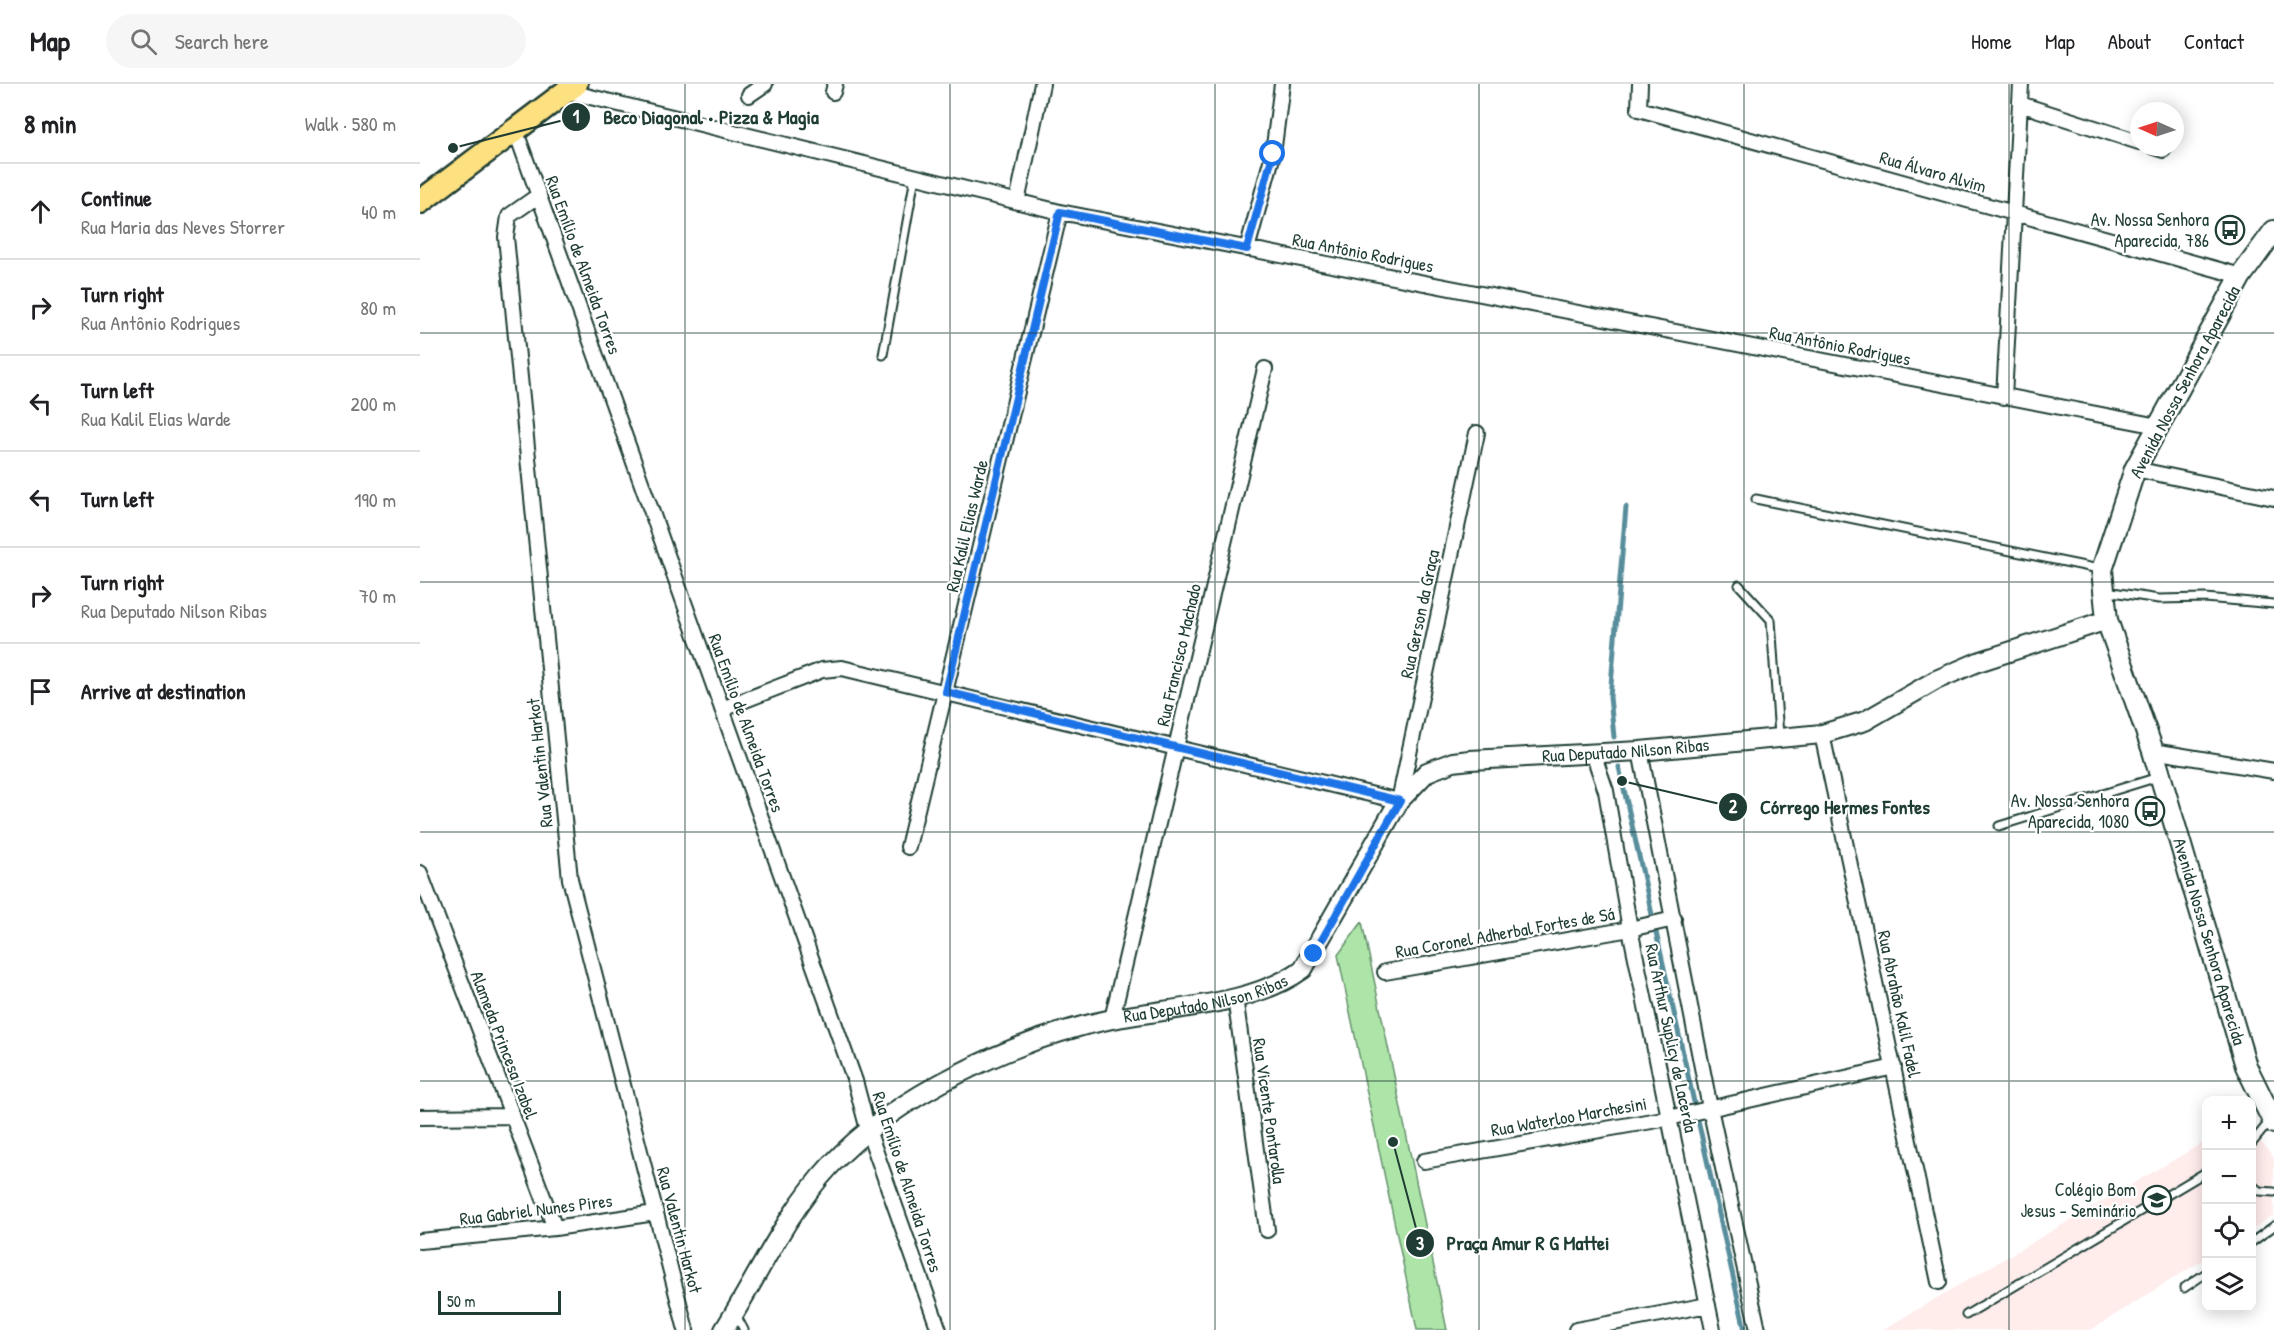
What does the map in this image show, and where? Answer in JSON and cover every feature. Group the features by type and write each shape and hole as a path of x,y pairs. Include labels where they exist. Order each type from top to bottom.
{"main road":[{"path":"420,202 571,88"},
{"name":"Avenida Nossa Senhora Aparecida","path":"2273,1121 2246,1065 2153,751 2107,620 2102,591 2102,570 2135,469 2241,276 2274,231"}],"street":[{"path":"749,95 765,84"},
{"path":"1017,202 1042,84"},
{"path":"1247,249 1273,154 1282,84"},
{"name":"Rua Álvaro Alvim","path":"1640,84 1639,109 2241,276"},
{"path":"2004,397 2021,84"},
{"name":"Rua Antônio Rodrigues","path":"571,88 1060,212 2158,426"},
{"path":"2020,104 2130,139"},
{"name":"Rua Emílio de Almeida Torres","path":"515,129 855,1081 868,1130 939,1330"},
{"name":"Rua Valentin Harkot","path":"539,195 509,216 506,237 567,853 575,904 687,1330"},
{"name":"Rua Kalil Elias Warde","path":"908,847 1060,212"},
{"name":"Rua Francisco Machado","path":"1112,1019 1265,369"},
{"name":"Rua Gerson da Graça","path":"1400,801 1477,433"},
{"path":"2135,469 2274,498"},
{"name":"Rua Deputado Nilson Ribas","path":"724,1330 810,1191 829,1167 868,1130 923,1095 1002,1053 1056,1033 1112,1019 1270,989 1303,969 1400,801 1427,772 1453,762 1640,751 1822,734 1865,721 1936,680 1978,662 2107,620"},
{"path":"722,709 832,668 852,669 1400,801"},
{"name":"Rua Abrahão Kalil Fadel","path":"1822,734 1940,1282"},
{"path":"1640,751 1710,1108 1758,1330"},
{"path":"2153,751 2274,771"},
{"name":"Rua Arthur Suplicy de Lacerda","path":"1593,753 1606,791 1630,929 1713,1330"},
{"name":"Alameda Princesa Izabel","path":"420,875 555,1228"},
{"name":"Rua Coronel Adherbal Fortes de Sá","path":"1385,972 1630,929 1674,919"},
{"name":"Rua Vicente Pontarolla","path":"1235,997 1267,1230"},
{"name":"Rua Waterloo Marchesini","path":"1424,1161 1669,1118 1894,1067"},
{"path":"420,1117 512,1116"},
{"name":"Rua Gabriel Nunes Pires","path":"420,1241 555,1228 655,1213"},
{"path":"1576,1330 1708,1305"}],"lane":[{"path":"883,355 915,177"},
{"path":"1756,499 2102,570"},
{"path":"1739,585 1771,620 1779,738"},
{"path":"2102,591 2158,598 2205,598 2274,604"},
{"path":"1999,826 2160,776"},
{"path":"2256,1139 2273,1121"},
{"path":"1966,1315 2202,1174"},
{"path":"2256,1188 2274,1193"},
{"path":"2256,1239 2274,1226"},
{"path":"2184,1288 2202,1276"},
{"path":"735,1313 744,1330"}],"shaded area":[{"path":"2256,1136 2274,1158 2274,1215 2256,1226"},
{"name":"Colégio Bom Jesus - Seminário","path":"2202,1143 2202,1261 2091,1330 1882,1330"}],"green space":[{"path":"1362,922 1447,1330 1417,1330 1338,955"}],"waterway":[{"path":"1614,737 1610,697 1626,507"},
{"path":"1619,767 1745,1330"}],"place":[{"name":"Beco Diagonal • Pizza & Magia","path":"453,148"},
{"name":"Av. Nossa Senhora Aparecida, 786","path":"2230,230"},
{"name":"Córrego Hermes Fontes","path":"1622,781"},
{"name":"Av. Nossa Senhora Aparecida, 1080","path":"2150,811"},
{"name":"Praça Amur R G Mattei","path":"1393,1142"},
{"name":"Colégio Bom Jesus - Seminário","path":"2157,1200"}],"route":[{"path":"1273,154 1247,249 1060,212 946,692 1400,801 1314,954"}]}
